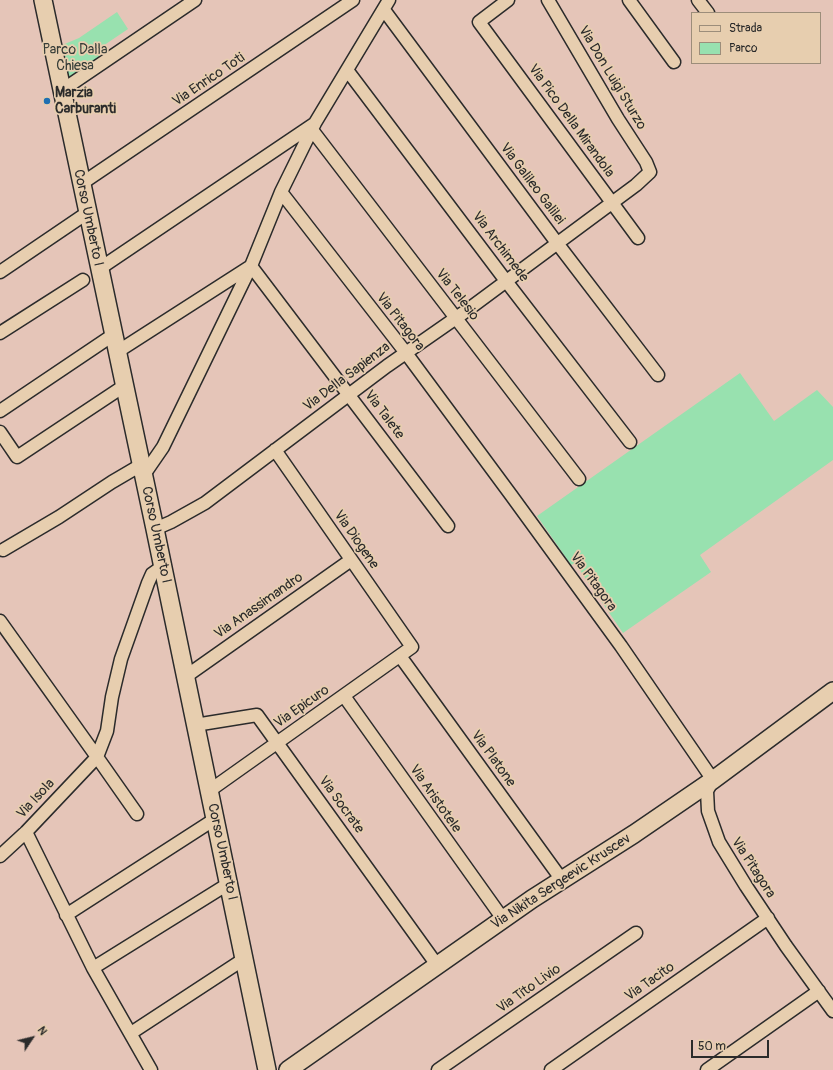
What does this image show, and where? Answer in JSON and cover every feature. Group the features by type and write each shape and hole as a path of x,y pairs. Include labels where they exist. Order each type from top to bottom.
{"street":[{"name":"Corso Umberto I","path":"43,0 61,91 155,529 267,1070"},
{"path":"61,91 195,0"},
{"name":"Via Enrico Toti","path":"81,184 353,0"},
{"name":"Via Pico Della Mirandola","path":"508,0 479,22 638,238"},
{"name":"Via Don Luigi Sturzo","path":"548,0 618,119 646,162 650,172"},
{"path":"629,0 674,62"},
{"path":"698,0 707,12"},
{"path":"3,550 60,517 112,482 142,470 163,447 251,266 281,192 313,126 387,5"},
{"name":"Via Galileo Galilei","path":"387,5 557,242 658,375"},
{"name":"Via Archimede","path":"347,70 506,281 630,442"},
{"path":"99,269 313,126"},
{"name":"Via Telesio","path":"313,126 456,318 579,479"},
{"name":"Via Della Sapienza","path":"155,529 205,503 349,394 456,318 636,185 650,172"},
{"name":"Via Pitagora","path":"281,192 406,353 617,640 713,780 707,791 708,811 719,842 768,918 833,1011"},
{"path":"0,272 87,213"},
{"path":"117,352 251,266"},
{"name":"Via Talete","path":"251,266 448,526"},
{"path":"0,333 83,280"},
{"path":"0,411 113,335"},
{"path":"0,432 18,457 124,386"},
{"name":"Via Diogene","path":"274,450 412,647"},
{"name":"Via Anassimandro","path":"185,677 351,560"},
{"name":"Via Isola","path":"151,1070 93,968 26,832 97,757 107,730 112,696 121,659 152,574 162,567"},
{"path":"0,621 137,814"},
{"name":"Via Epicuro","path":"209,791 412,647"},
{"name":"Via Platone","path":"400,656 562,880"},
{"name":"Via Nikita Sergeevic Kruscev","path":"288,1070 503,919 634,834 713,780 833,691"},
{"name":"Via Aristotele","path":"344,696 503,919"},
{"name":"Via Socrate","path":"195,725 258,715 437,965"},
{"path":"66,915 215,819"},
{"path":"0,856 26,832"},
{"path":"93,968 228,884"},
{"name":"Via Tacito","path":"550,1070 768,918"},
{"name":"Via Tito Livio","path":"438,1070 636,933"},
{"path":"131,1033 244,959"},
{"path":"707,1070 819,991"}],"green space":[{"name":"Parco Dalla Chiesa","path":"117,12 128,29 97,50 104,61 62,90 55,48 79,38"},
{"path":"740,373 774,421 817,390 833,407 833,460 700,555 711,572 623,633 575,563 571,565 537,516"}],"place":[{"name":"Marzia Carburanti","path":"47,101"}]}
